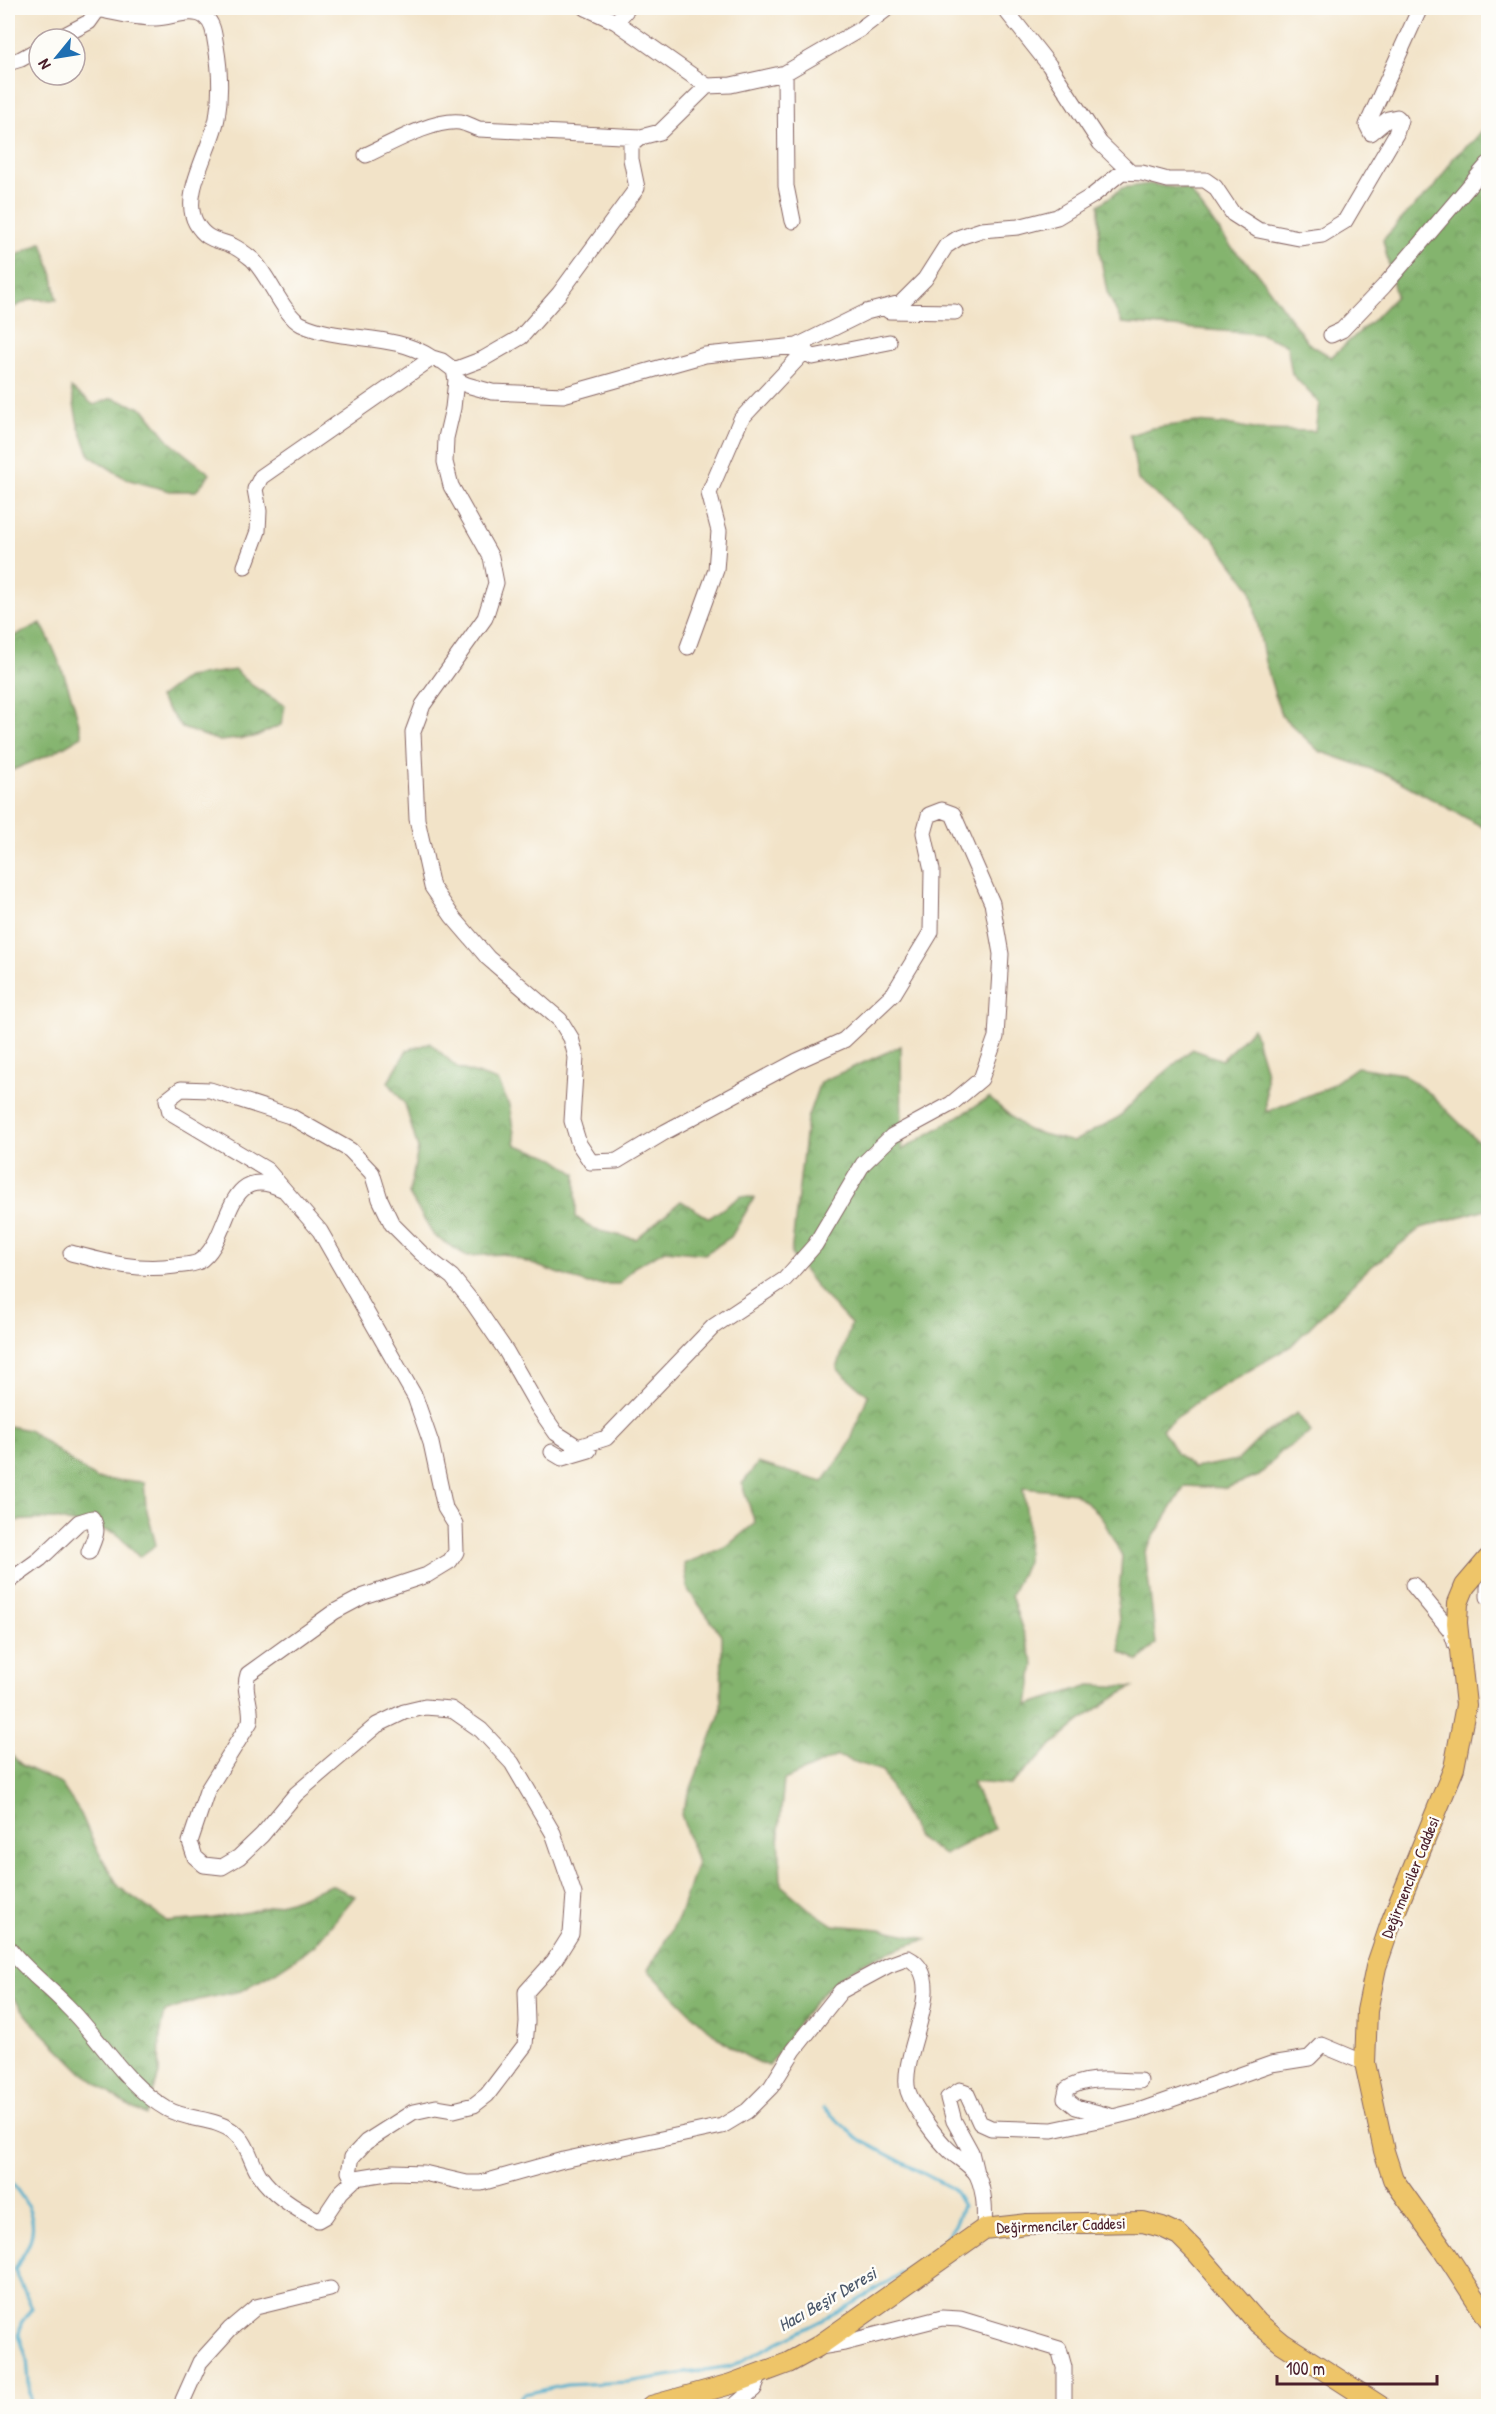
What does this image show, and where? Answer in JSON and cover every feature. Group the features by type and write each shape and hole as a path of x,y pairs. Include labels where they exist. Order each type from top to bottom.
{"main road":[{"name":"Değirmenciler Caddesi","path":"1488,1559 1465,1586 1458,1603 1457,1623 1466,1705 1454,1768 1392,1920 1376,1967 1367,2011 1365,2063 1393,2179 1488,2318"},
{"name":"Değirmenciler Caddesi","path":"651,2406 760,2374 817,2347 984,2229 1027,2224 1143,2222 1179,2235 1258,2323 1380,2406"}],"street":[{"path":"80,27 89,22 98,8 157,18 188,13 204,16 213,26 220,68 217,118 192,192 192,208 196,223 213,241 233,246 252,260 298,323 318,330 417,348 432,358 442,360 467,386 492,392 563,395 705,355 801,348 813,357 889,342"},
{"path":"586,8 616,22 707,86 731,86 785,73 859,30 888,8"},
{"path":"616,22 627,8"},
{"path":"1004,8 1049,65 1100,143 1130,172"},
{"path":"688,647 716,570 718,531 709,493 741,419 801,348 877,309 901,303 925,279 946,246 960,237 981,230 1018,227 1057,217 1092,196 1122,172 1142,172 1168,180 1205,180 1215,187 1233,214 1258,230 1299,238 1322,235 1345,221 1396,134 1400,120 1397,117 1388,119 1371,134 1367,125 1420,8"},
{"path":"8,63 27,56"},
{"path":"785,73 786,186 793,221"},
{"path":"366,155 405,137 444,123 461,122 479,129 640,137 660,132 707,86"},
{"path":"455,375 521,337 559,294 638,188 631,159 631,145 640,137"},
{"path":"1331,335 1342,330 1384,285 1488,164"},
{"path":"877,309 897,312 912,310 955,312"},
{"path":"245,566 258,531 259,511 255,489 261,477 432,358"},
{"path":"455,375 445,462 451,486 491,557 496,583 485,618 423,705 413,732 417,819 432,888 452,916 488,958 554,1014 571,1038 576,1057 572,1121 579,1144 591,1162 617,1161 664,1132 746,1088 844,1040 894,993 931,932 932,870 924,833 929,815 942,810 953,814 992,903 1001,954 996,1037 981,1079 951,1104 892,1136 863,1164 815,1245 785,1279 714,1326 606,1438 594,1448 562,1458 552,1452"},
{"path":"353,2180 350,2172 352,2157 366,2142 413,2112 436,2107 454,2110 474,2105 487,2096 525,2044 526,1992 554,1961 571,1934 574,1894 553,1833 512,1763 481,1730 451,1709 425,1707 404,1712 377,1725 296,1794 262,1835 239,1857 222,1867 204,1866 195,1857 190,1842 207,1791 250,1722 252,1710 244,1684 248,1674 334,1612 364,1596 427,1575 450,1561 456,1552 455,1524 445,1508 431,1443 415,1397 320,1231 267,1170 171,1112 167,1100 181,1089 210,1089 290,1116 350,1150 372,1173 380,1199 392,1224 421,1254 452,1277 473,1303 556,1433 578,1447 606,1438"},
{"path":"71,1253 120,1266 151,1269 196,1263 207,1255 234,1199 245,1188 254,1183 268,1182 285,1190"},
{"path":"8,1582 40,1558 79,1522 92,1518 97,1526 97,1535 89,1552"},
{"path":"1413,1585 1450,1631 1461,1657"},
{"path":"1488,1587 1488,1597"},
{"path":"8,1947 16,1958 67,2006 136,2087 169,2111 219,2124 234,2132 243,2140 260,2176 294,2207 318,2220 325,2216 342,2192 356,2178 393,2172 424,2173 467,2184 481,2183 563,2160 722,2126 747,2111 771,2087 794,2050 841,1991 889,1965 908,1958 917,1963 922,1972 926,2004 909,2062 908,2090 922,2114 948,2149 976,2173"},
{"path":"984,2229 985,2210 971,2152 954,2121 948,2098 953,2092 960,2090 966,2092 980,2123 992,2128 1052,2130 1141,2110 1271,2064 1309,2058 1322,2045 1365,2063"},
{"path":"1113,2117 1076,2107 1065,2098 1067,2089 1075,2083 1092,2080 1140,2082"},
{"path":"183,2406 183,2400 200,2362 230,2329 256,2307 330,2289"},
{"path":"817,2347 844,2343 942,2318 960,2319 1059,2349 1064,2367 1064,2406"},
{"path":"734,2406 754,2389 760,2374"}],"green space":[{"path":"1488,124 1488,830 1388,775 1319,751 1281,715 1265,662 1251,589 1213,538 1138,480 1130,435 1152,428 1197,422 1259,430 1315,431 1319,403 1292,374 1287,345 1260,334 1122,323 1107,292 1099,249 1099,205 1122,188 1149,184 1189,190 1232,248 1256,271 1308,343 1331,357 1396,296 1383,240 1435,187 1454,157"},
{"path":"42,242 53,276 57,300 31,299 8,310 8,260"},
{"path":"71,388 94,405 112,398 144,409 171,443 210,474 196,491 170,491 126,479 90,456 78,425"},
{"path":"41,623 65,678 82,736 53,753 8,772 8,633 12,637"},
{"path":"235,670 253,686 285,706 281,725 254,737 220,741 182,728 159,698 187,677"},
{"path":"1253,1028 1266,1072 1266,1112 1327,1088 1357,1067 1403,1074 1431,1095 1488,1151 1488,1213 1486,1209 1421,1228 1366,1271 1291,1346 1199,1400 1162,1429 1176,1453 1194,1468 1238,1460 1264,1434 1297,1413 1311,1432 1280,1453 1259,1476 1226,1488 1185,1486 1145,1551 1156,1644 1139,1661 1121,1652 1118,1607 1122,1556 1101,1516 1075,1493 1023,1488 1028,1523 1027,1562 1011,1595 1034,1664 1028,1705 1090,1685 1133,1687 1083,1719 1010,1785 972,1782 994,1829 944,1855 917,1837 882,1771 837,1756 784,1780 779,1831 781,1885 809,1909 833,1925 880,1929 928,1939 883,1954 842,1976 812,2005 769,2066 752,2059 719,2038 648,1970 679,1917 697,1863 681,1814 721,1711 722,1636 688,1590 684,1564 727,1546 755,1523 742,1484 758,1463 823,1482 849,1445 868,1395 837,1369 851,1324 818,1289 791,1254 807,1119 820,1082 901,1046 902,1150 989,1098 1027,1130 1073,1142 1119,1117 1148,1087 1192,1049 1222,1060"},
{"path":"430,1043 458,1068 498,1081 509,1105 516,1145 550,1156 576,1174 576,1217 595,1230 636,1239 681,1201 709,1218 741,1196 754,1198 731,1237 705,1254 665,1250 634,1267 619,1284 588,1284 504,1254 467,1256 434,1236 409,1194 418,1149 405,1104 388,1082 407,1050"},
{"path":"8,1426 29,1430 96,1479 144,1482 146,1507 156,1545 139,1557 116,1533 55,1519 8,1521"},
{"path":"8,1752 23,1766 61,1784 81,1814 96,1848 119,1887 168,1922 248,1912 290,1901 331,1885 355,1896 314,1946 275,1972 241,1991 198,2000 165,2012 160,2036 159,2074 146,2115 126,2105 83,2073 34,2024 8,1991"}],"waterway":[{"name":"Hacı Beşir Deresi","path":"512,2406 524,2394 567,2385 628,2382 731,2366 839,2312 941,2245 955,2225 963,2206 953,2189 858,2139 824,2108"},
{"path":"8,2178 28,2207 32,2223 29,2245 15,2270 32,2308 21,2323 19,2335 27,2359 31,2406"}]}
